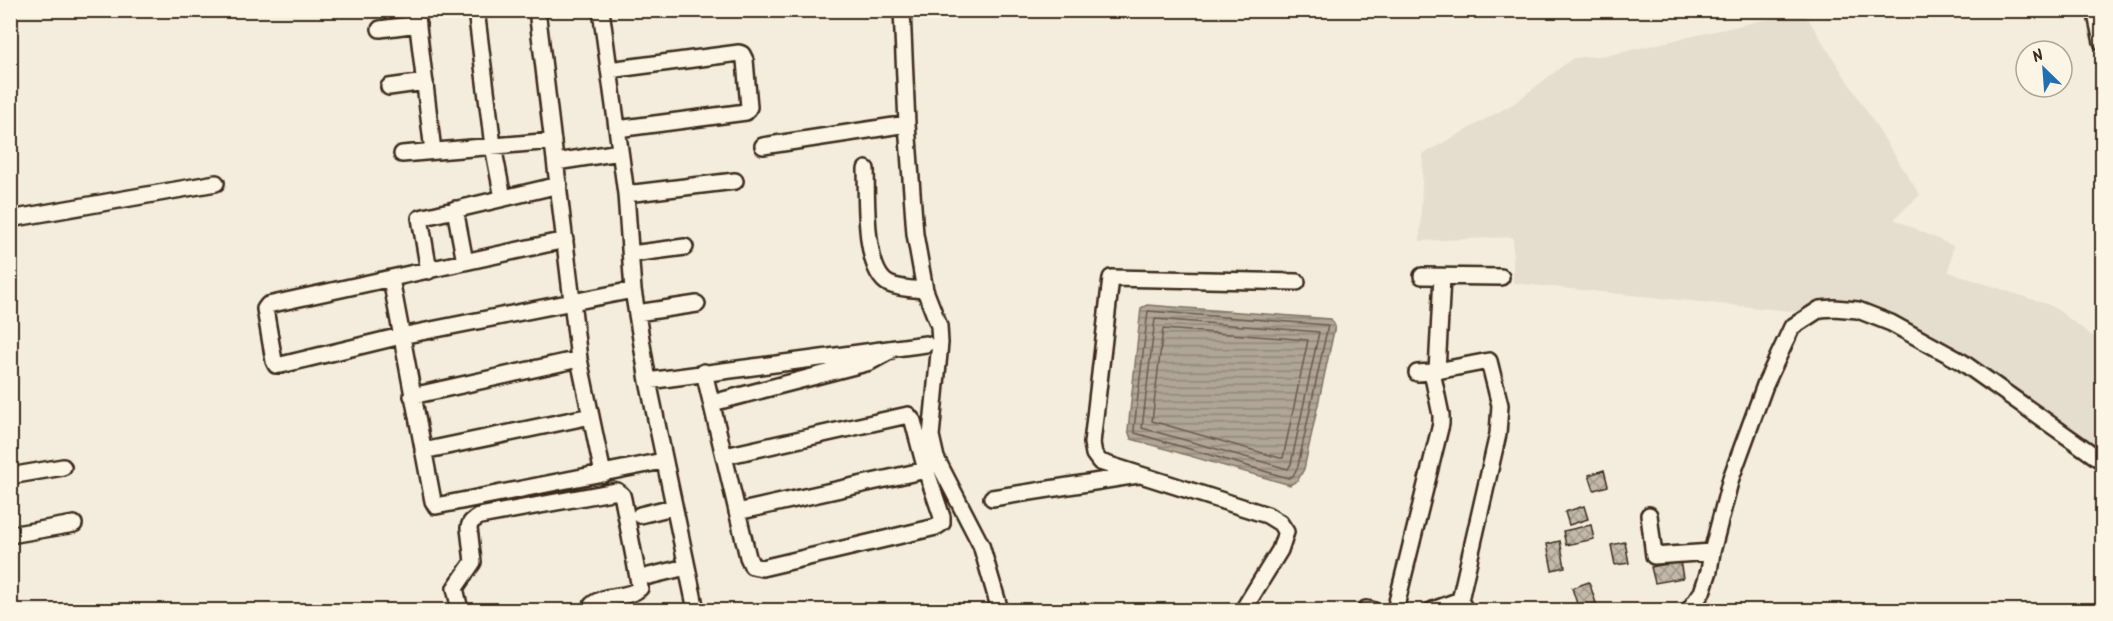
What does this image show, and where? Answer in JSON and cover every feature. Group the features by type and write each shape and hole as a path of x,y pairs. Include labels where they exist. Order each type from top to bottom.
{"street":[{"path":"476,10 493,146 503,198"},
{"path":"537,10 579,359 603,474"},
{"path":"601,10 626,194 633,290 663,461 696,610"},
{"path":"902,10 906,124 915,234 925,290 939,326 940,343 931,436 936,458 981,545 1000,610"},
{"path":"2095,10 2103,42"},
{"path":"381,29 417,17 433,152"},
{"path":"609,70 739,53 745,60 749,107 746,112 617,129"},
{"path":"388,87 425,82"},
{"path":"763,146 906,124"},
{"path":"402,154 553,141"},
{"path":"556,162 620,152"},
{"path":"866,169 868,234 878,276 888,283 904,288 925,290"},
{"path":"626,194 735,181"},
{"path":"10,219 216,183"},
{"path":"429,271 420,219 559,185"},
{"path":"455,209 465,262"},
{"path":"566,240 271,304 265,309 274,361 276,365 401,336 633,290"},
{"path":"631,254 685,247"},
{"path":"1422,276 1502,277"},
{"path":"1395,610 1440,424 1441,415 1429,372 1442,277"},
{"path":"1243,610 1280,550 1286,532 1280,523 1267,515 1100,462 1094,454 1092,443 1111,278 1298,282"},
{"path":"391,279 412,396 436,507 663,461"},
{"path":"637,313 698,304"},
{"path":"1689,610 1702,592 1709,572 1731,478 1765,385 1792,327 1820,309 1858,310 1891,323 1962,362 2103,461"},
{"path":"648,381 926,344"},
{"path":"712,403 870,362 894,347"},
{"path":"412,396 579,359"},
{"path":"1429,372 1489,361 1500,405 1498,434 1464,607 1433,610"},
{"path":"704,372 752,566 762,568 936,527 942,523 913,421 908,416 725,456"},
{"path":"423,451 591,416"},
{"path":"10,476 63,467"},
{"path":"737,512 926,470"},
{"path":"992,498 1141,475"},
{"path":"460,610 455,588 473,562 470,523 480,516 617,491 623,499 640,588 634,593 598,600 592,604 592,610"},
{"path":"640,515 673,507"},
{"path":"1649,515 1654,556 1712,552"},
{"path":"10,535 74,524"},
{"path":"649,576 687,567"}],"shaded area":[{"path":"1803,11 1920,195 1894,219 1953,246 1949,272 2052,306 2102,343 2102,468 2046,433 1874,315 1820,314 1513,283 1513,237 1420,241 1423,154 1513,104 1573,58 1609,55"}],"water":[{"path":"1147,305 1331,319 1335,326 1304,469 1298,480 1290,485 1131,439 1128,430 1141,308"}],"building":[{"path":"1604,470 1608,486 1594,490 1589,475"},
{"path":"1584,506 1588,519 1569,525 1565,512"},
{"path":"1591,525 1594,539 1566,545 1563,531"},
{"path":"1560,541 1565,567 1552,570 1547,544"},
{"path":"1625,542 1629,563 1615,565 1611,545"},
{"path":"1680,561 1683,578 1655,583 1651,567"},
{"path":"1589,582 1598,609 1579,610 1572,588"}]}
